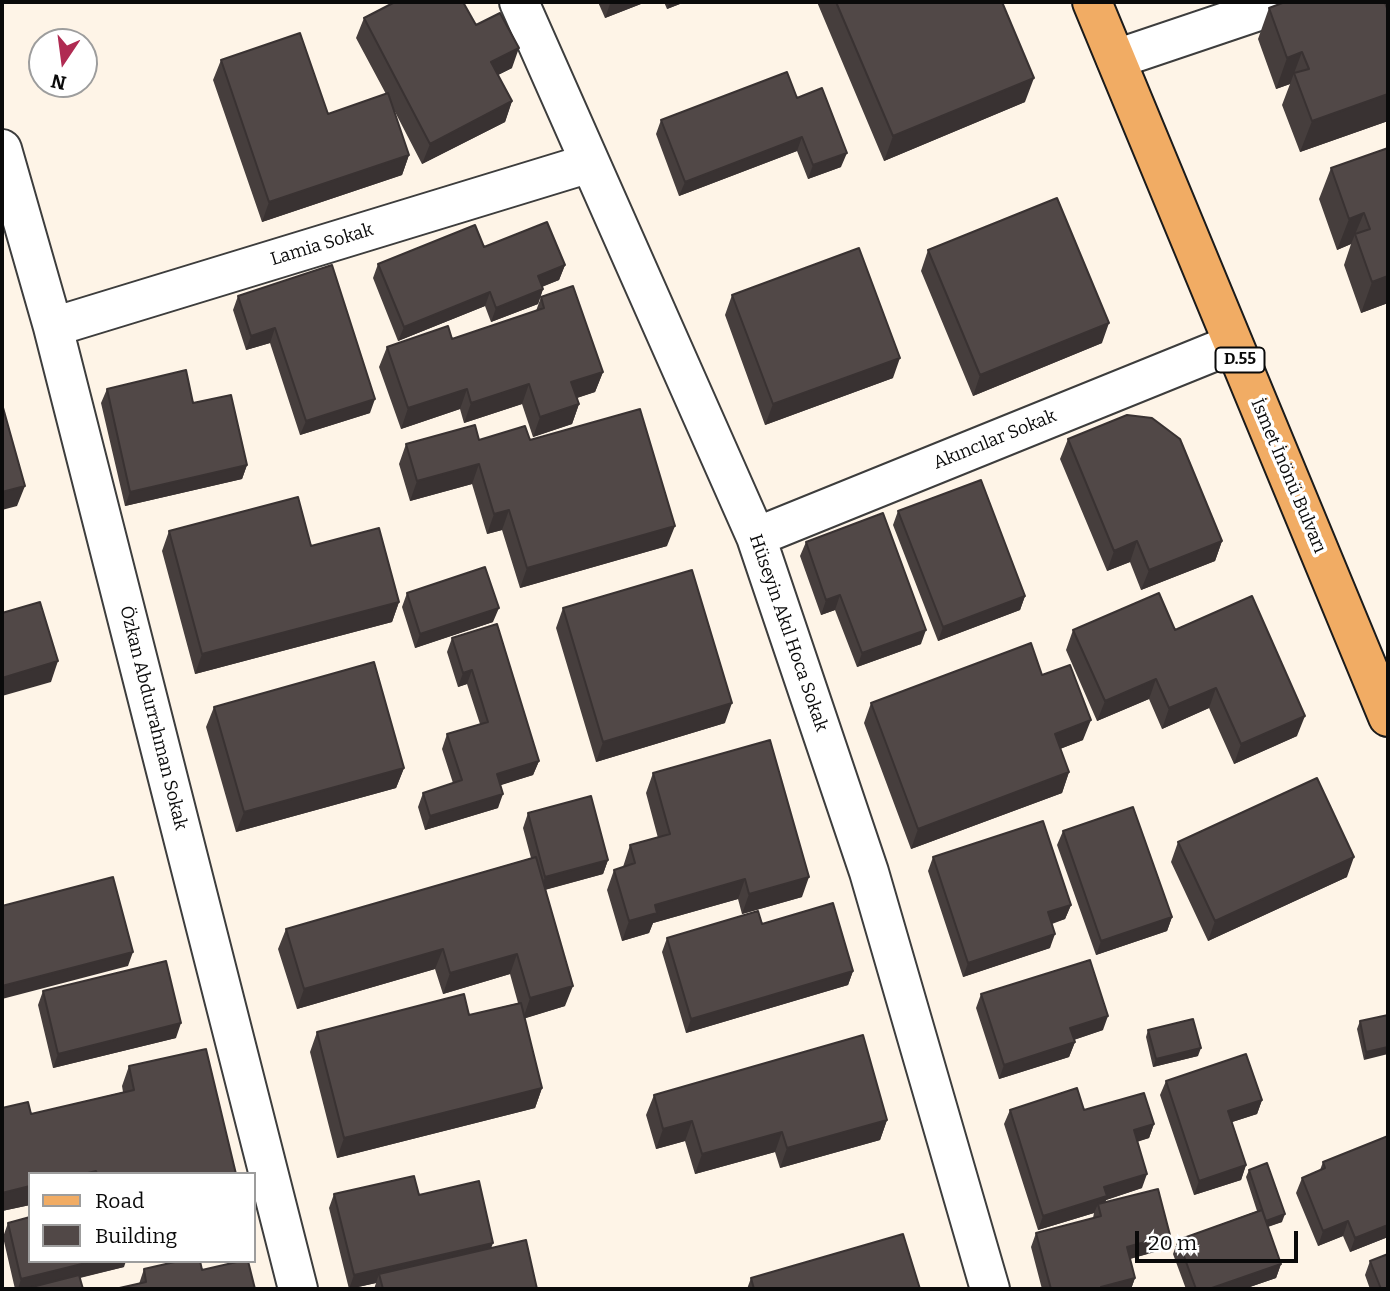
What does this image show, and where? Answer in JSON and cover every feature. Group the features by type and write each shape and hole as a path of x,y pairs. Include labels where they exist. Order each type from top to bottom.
{"main road":[{"name":"İsmet İnönü Bulvarı","path":"1091,2 1388,717"}],"street":[{"name":"Hüseyin Akıl Hoca Sokak","path":"519,2 756,537 869,872 990,1289"},
{"path":"1116,59 1285,2"},
{"name":"Özkan Abdurrahman Sokak","path":"2,149 53,327 298,1289"},
{"name":"Lamia Sokak","path":"53,327 590,163"},
{"name":"Akıncılar Sokak","path":"756,537 1233,344"}],"building":[{"path":"395,2 463,2 476,25 500,13 519,48 491,62 512,101 430,144 364,18"},
{"path":"836,2 1002,2 1034,78 893,136"},
{"path":"1285,2 1388,2 1385,3 1388,11 1388,94 1312,121 1294,73 1309,69 1302,52 1287,58 1269,8"},
{"path":"300,33 328,114 388,93 409,155 269,202 221,60"},
{"path":"787,72 797,98 822,88 847,153 813,165 802,137 685,182 661,120"},
{"path":"1388,148 1388,276 1372,282 1355,234 1370,229 1364,213 1349,219 1331,168"},
{"path":"1057,198 1109,323 980,375 928,250"},
{"path":"547,222 565,265 538,276 543,289 496,308 490,292 404,327 378,264 475,225 484,247"},
{"path":"859,248 900,358 773,404 732,295"},
{"path":"332,265 375,399 306,421 275,328 251,336 238,296"},
{"path":"573,286 603,372 571,382 579,404 540,417 529,384 471,403 467,389 408,408 387,347 448,326 452,339 544,308 541,297"},
{"path":"186,370 193,403 231,395 247,465 130,492 107,389"},
{"path":"2,404 25,486 2,492"},
{"path":"640,409 675,526 527,568 509,510 494,514 479,464 417,481 406,444 475,425 479,440 525,426 530,440"},
{"path":"1127,415 1152,418 1180,439 1222,541 1149,570 1137,541 1114,551 1068,439"},
{"path":"981,480 1025,596 943,627 898,511"},
{"path":"298,497 311,546 379,528 399,602 202,654 169,531"},
{"path":"883,513 926,630 862,653 840,595 826,600 806,542"},
{"path":"485,567 499,608 420,634 407,593"},
{"path":"692,570 732,703 603,742 563,608"},
{"path":"1159,593 1175,630 1252,596 1305,716 1241,744 1216,688 1169,708 1156,679 1105,701 1073,630"},
{"path":"40,602 58,661 2,678 2,613"},
{"path":"497,624 539,761 497,774 503,794 430,816 423,793 462,780 447,734 488,722 472,670 463,673 452,638"},
{"path":"1031,643 1042,675 1070,665 1091,720 1055,734 1069,772 918,829 871,703"},
{"path":"374,662 404,768 244,812 214,707"},
{"path":"770,740 809,877 749,894 745,879 655,905 657,913 629,921 614,870 635,863 630,845 670,834 653,773"},
{"path":"1317,778 1354,857 1215,921 1178,842"},
{"path":"591,796 608,860 545,877 528,813"},
{"path":"1133,807 1172,917 1101,941 1063,831"},
{"path":"1043,821 1071,905 1048,912 1055,934 968,963 933,857"},
{"path":"536,857 573,986 530,998 517,954 450,973 443,949 304,989 286,929"},
{"path":"113,877 133,952 2,986 2,906"},
{"path":"833,903 853,971 691,1019 667,938 758,911 762,924"},
{"path":"1090,960 1108,1016 1070,1028 1075,1042 1004,1065 981,994"},
{"path":"166,961 181,1023 58,1054 43,991"},
{"path":"464,994 469,1015 521,1003 542,1088 344,1138 317,1032"},
{"path":"1388,1015 1388,1047 1366,1052 1360,1021"},
{"path":"1193,1019 1201,1048 1156,1059 1148,1030"},
{"path":"863,1035 887,1120 787,1148 782,1132 702,1154 692,1121 663,1129 654,1095"},
{"path":"206,1049 236,1172 28,1172 28,1186 2,1193 2,1108 28,1102 31,1114 134,1090 129,1066"},
{"path":"1246,1054 1262,1100 1228,1111 1246,1165 1199,1181 1166,1081"},
{"path":"1077,1088 1084,1110 1144,1093 1154,1124 1134,1130 1147,1174 1104,1187 1107,1196 1043,1216 1010,1110"},
{"path":"1388,1136 1388,1225 1355,1238 1348,1221 1323,1231 1302,1178 1325,1168 1323,1162"},
{"path":"1267,1163 1285,1214 1266,1221 1249,1170"},
{"path":"414,1176 419,1195 479,1181 493,1243 354,1275 334,1194"},
{"path":"1158,1189 1170,1235 1127,1247 1135,1278 1101,1289 1051,1289 1036,1233 1101,1216 1098,1204"},
{"path":"1262,1210 1281,1264 1209,1289 1196,1289 1178,1240"},
{"path":"28,1218 28,1263 86,1263 21,1279 8,1223"},
{"path":"903,1234 920,1289 754,1289 751,1278"},
{"path":"526,1240 537,1289 383,1289 379,1274"},
{"path":"1388,1254 1388,1289 1381,1289 1370,1261"},
{"path":"170,1263 200,1263 202,1270 232,1263 248,1263 255,1289 115,1289 146,1282 144,1269"},
{"path":"79,1275 83,1289 32,1289 32,1287"}]}
